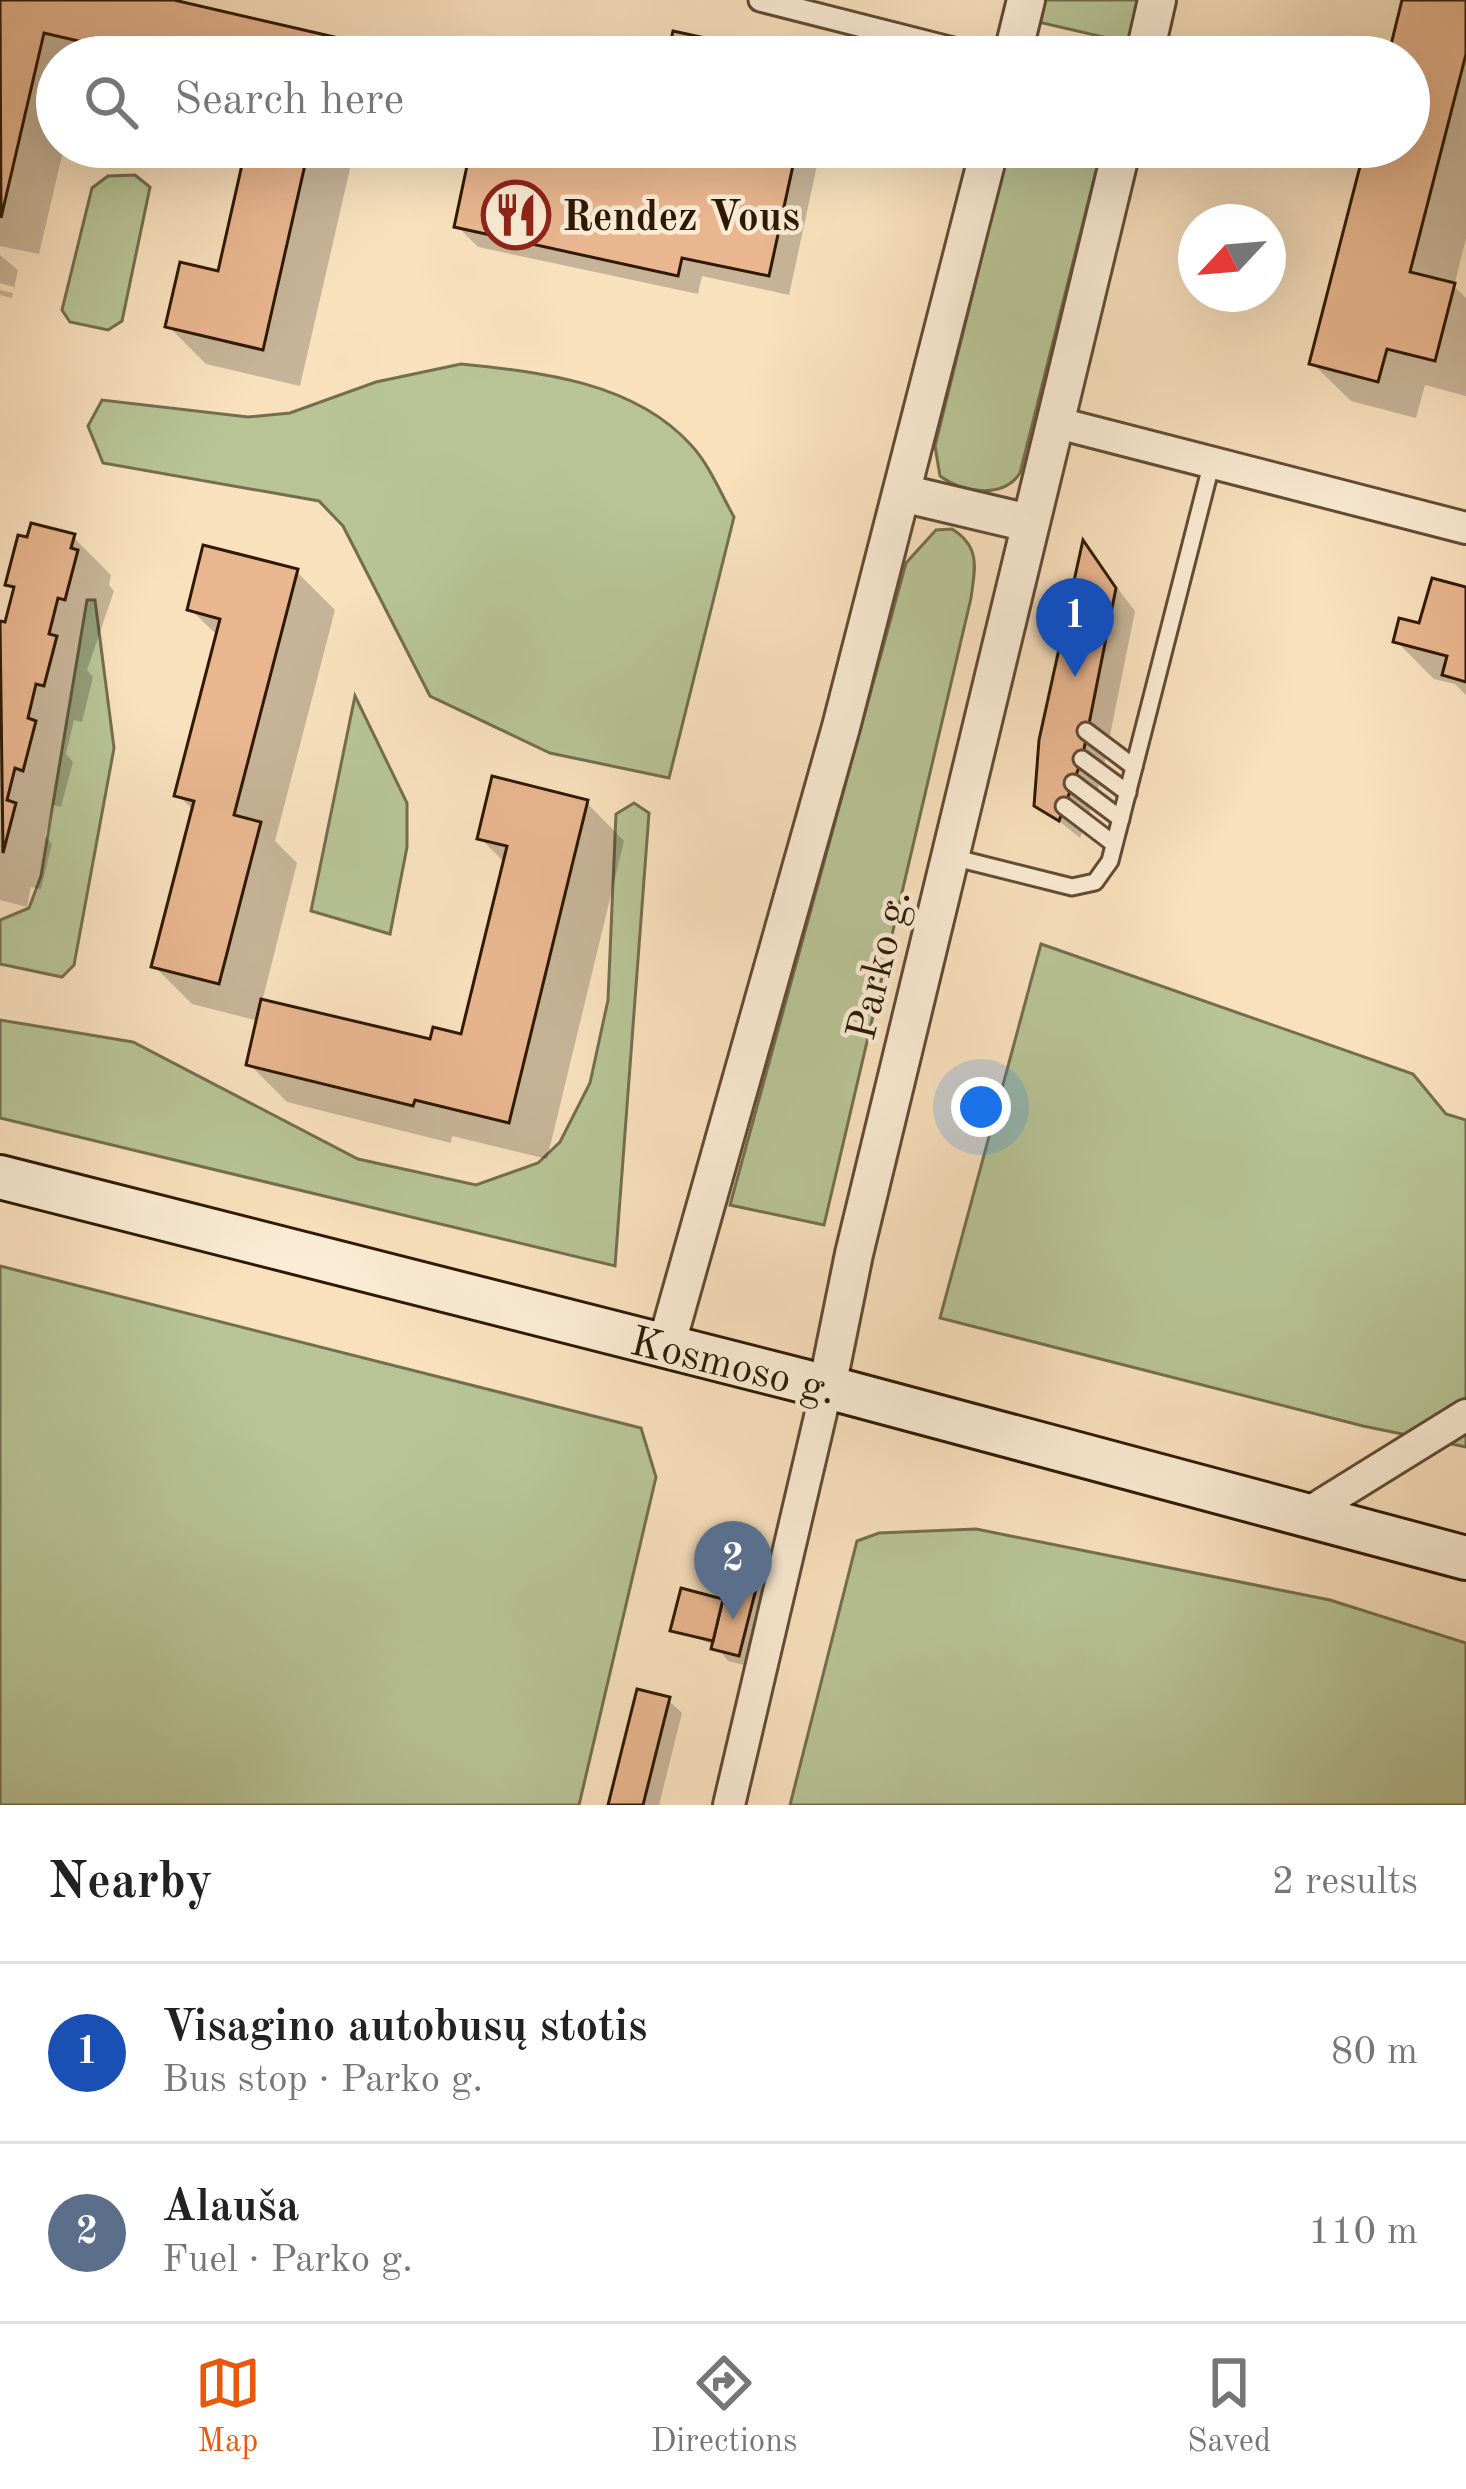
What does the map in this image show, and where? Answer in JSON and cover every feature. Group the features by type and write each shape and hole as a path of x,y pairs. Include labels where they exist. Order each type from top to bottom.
{"main road":[{"name":"Kosmoso g.","path":"0,1177 666,1346 1466,1558"}],"street":[{"path":"760,0 902,36"},
{"path":"1017,36 1026,0"},
{"path":"1149,36 1157,0"},
{"path":"666,1346 902,493 985,168"},
{"name":"Parko g.","path":"729,1805 949,856 1117,168"},
{"path":"1054,422 1466,528"},
{"path":"902,493 1029,524"},
{"path":"1308,1513 1466,1415"}],"lane":[{"path":"949,856 1072,887 1095,882 1121,819 1212,462"},
{"path":"1086,731 1134,767"},
{"path":"1082,758 1128,793"},
{"path":"1073,783 1121,819"},
{"path":"1064,806 1114,844"}],"green space":[{"path":"1044,0 1139,0 1131,36 1099,36 1038,22"},
{"path":"1004,168 1097,168 1020,473 993,490 960,486 940,476 935,446"},
{"path":"135,175 150,187 122,321 108,330 70,322 62,310 92,188 108,176"},
{"path":"461,364 585,384 642,407 668,424 697,453 734,517 669,778 550,753 430,696 343,526 319,501 103,463 88,426 102,400 248,417 290,413 376,382"},
{"path":"952,529 972,551 971,598 824,1225 730,1205 906,563 936,530"},
{"path":"87,600 95,600 114,748 74,965 62,977 0,964 0,920 29,908 41,876"},
{"path":"355,696 407,803 407,847 390,934 311,911"},
{"path":"634,803 649,813 615,1266 0,1118 0,1020 133,1042 358,1159 476,1185 538,1163 560,1142 590,1083 608,1000 616,814"},
{"path":"1041,944 1413,1074 1446,1114 1466,1120 1466,1447 1363,1426 940,1318"},
{"path":"0,1266 641,1428 656,1477 579,1805 0,1805"},
{"path":"976,1529 1330,1600 1466,1643 1466,1805 790,1805 857,1541 879,1533"}],"building":[{"path":"0,0 174,0 330,36 36,36 36,67 1,218"},
{"path":"1402,0 1466,0 1466,54 1410,272 1455,283 1435,361 1387,349 1378,382 1309,364 1360,168 1430,168 1430,36 1393,36"},
{"path":"241,168 304,168 263,350 165,327 180,262 218,271"},
{"path":"467,168 792,168 769,276 682,258 678,276 454,227"},
{"path":"31,523 75,534 71,548 78,550 65,600 58,598 49,634 57,636 44,686 36,684 28,718 36,721 23,771 15,768 7,800 16,803 3,853 0,621 5,622 14,587 5,585 18,535 27,537"},
{"path":"1083,540 1116,588 1082,759 1059,821 1034,806 1039,740"},
{"path":"203,545 298,569 234,815 261,822 219,984 151,967 194,801 174,796 220,619 187,610"},
{"path":"1432,578 1466,587 1466,682 1442,675 1447,656 1393,642 1399,618 1419,623"},
{"path":"492,776 588,800 509,1123 415,1100 413,1106 246,1065 261,999 430,1039 433,1027 461,1034 507,846 477,839"},
{"path":"729,1574 758,1581 739,1656 711,1649"},
{"path":"681,1588 723,1599 713,1641 670,1631"},
{"path":"637,1689 670,1697 643,1805 608,1805"}],"place":[{"name":"Rendez Vous","path":"516,215"},
{"name":"Visagino autobusų stotis","path":"1075,677"},
{"name":"Alauša","path":"733,1620"}]}
